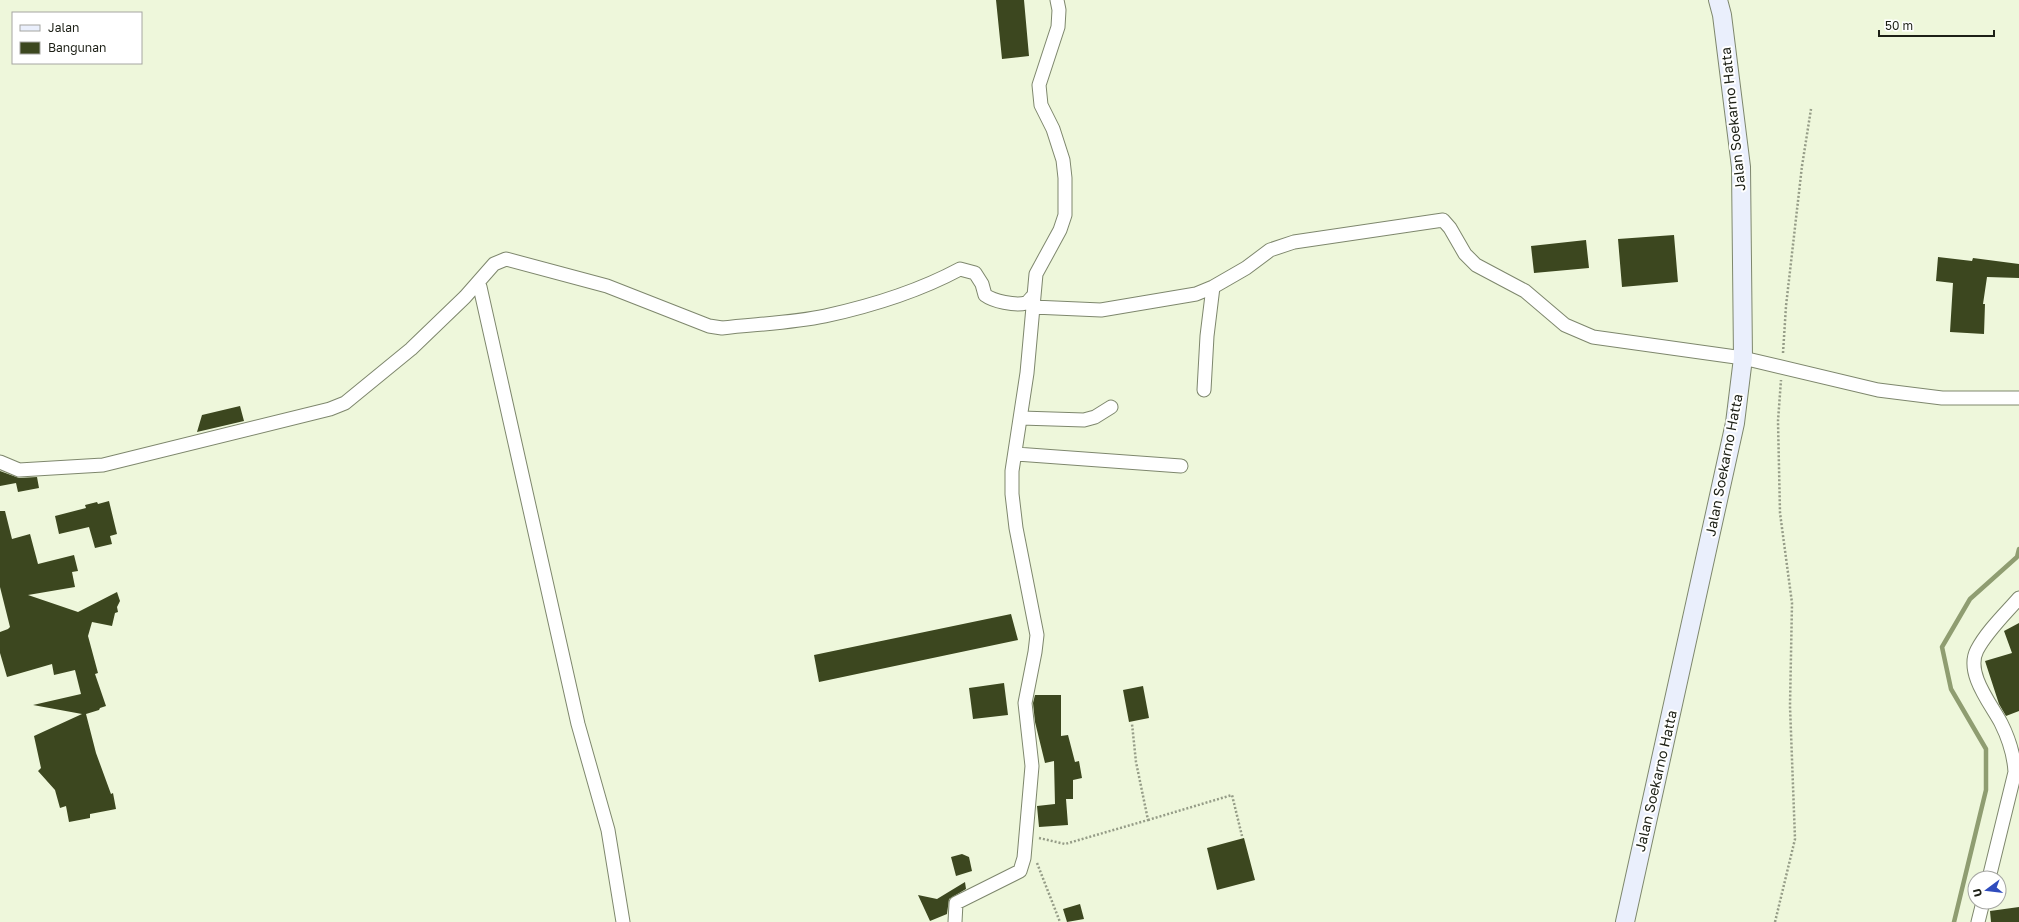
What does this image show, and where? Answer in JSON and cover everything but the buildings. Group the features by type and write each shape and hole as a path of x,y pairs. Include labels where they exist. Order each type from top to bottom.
{"street":[{"path":"955,922 956,904 1020,872 1024,858 1032,766 1025,703 1037,635 1016,528 1012,494 1015,454 1021,418 1036,274 1060,230 1065,215 1065,178 1063,160 1053,129 1041,105 1039,91 1041,79 1058,27 1059,10 1057,0"},
{"name":"Jalan Soekarno Hatta","path":"1625,922 1733,431 1743,358 1741,167 1722,15 1718,0"},
{"path":"0,462 20,470 103,465 330,409 345,403 411,349 475,286 494,264 506,260 607,286 709,326 722,328 824,316 877,302 946,276 960,269 975,273 982,284 985,295 992,299 1101,310 1182,297 1213,287 1246,268 1270,250 1294,242 1443,220 1450,228 1464,254 1476,265 1525,291 1565,325 1593,337 1743,358 1878,390 1942,398 2016,397"},
{"path":"475,286 480,287 578,724 608,830 623,922"},
{"path":"1204,390 1207,336 1213,287"},
{"path":"1021,418 1084,420 1095,417 1111,407"},
{"path":"1015,454 1180,466"},
{"path":"1991,870 2015,772 2014,758 2005,733 1979,685 1975,666 1976,652 2019,598"},
{"path":"1978,922 1980,910"}],"path":[{"path":"1775,922 1795,839 1790,706 1792,603 1780,513 1778,421 1786,306 1802,166 1811,110"},
{"path":"1132,724 1136,762 1148,820"},
{"path":"1025,835 1065,844 1232,795 1242,836"},
{"path":"1025,835 1060,922"}],"waterway":[{"path":"1954,922 1986,790 1986,749 1951,689 1942,647 1970,599 2017,557 2019,549"}]}
